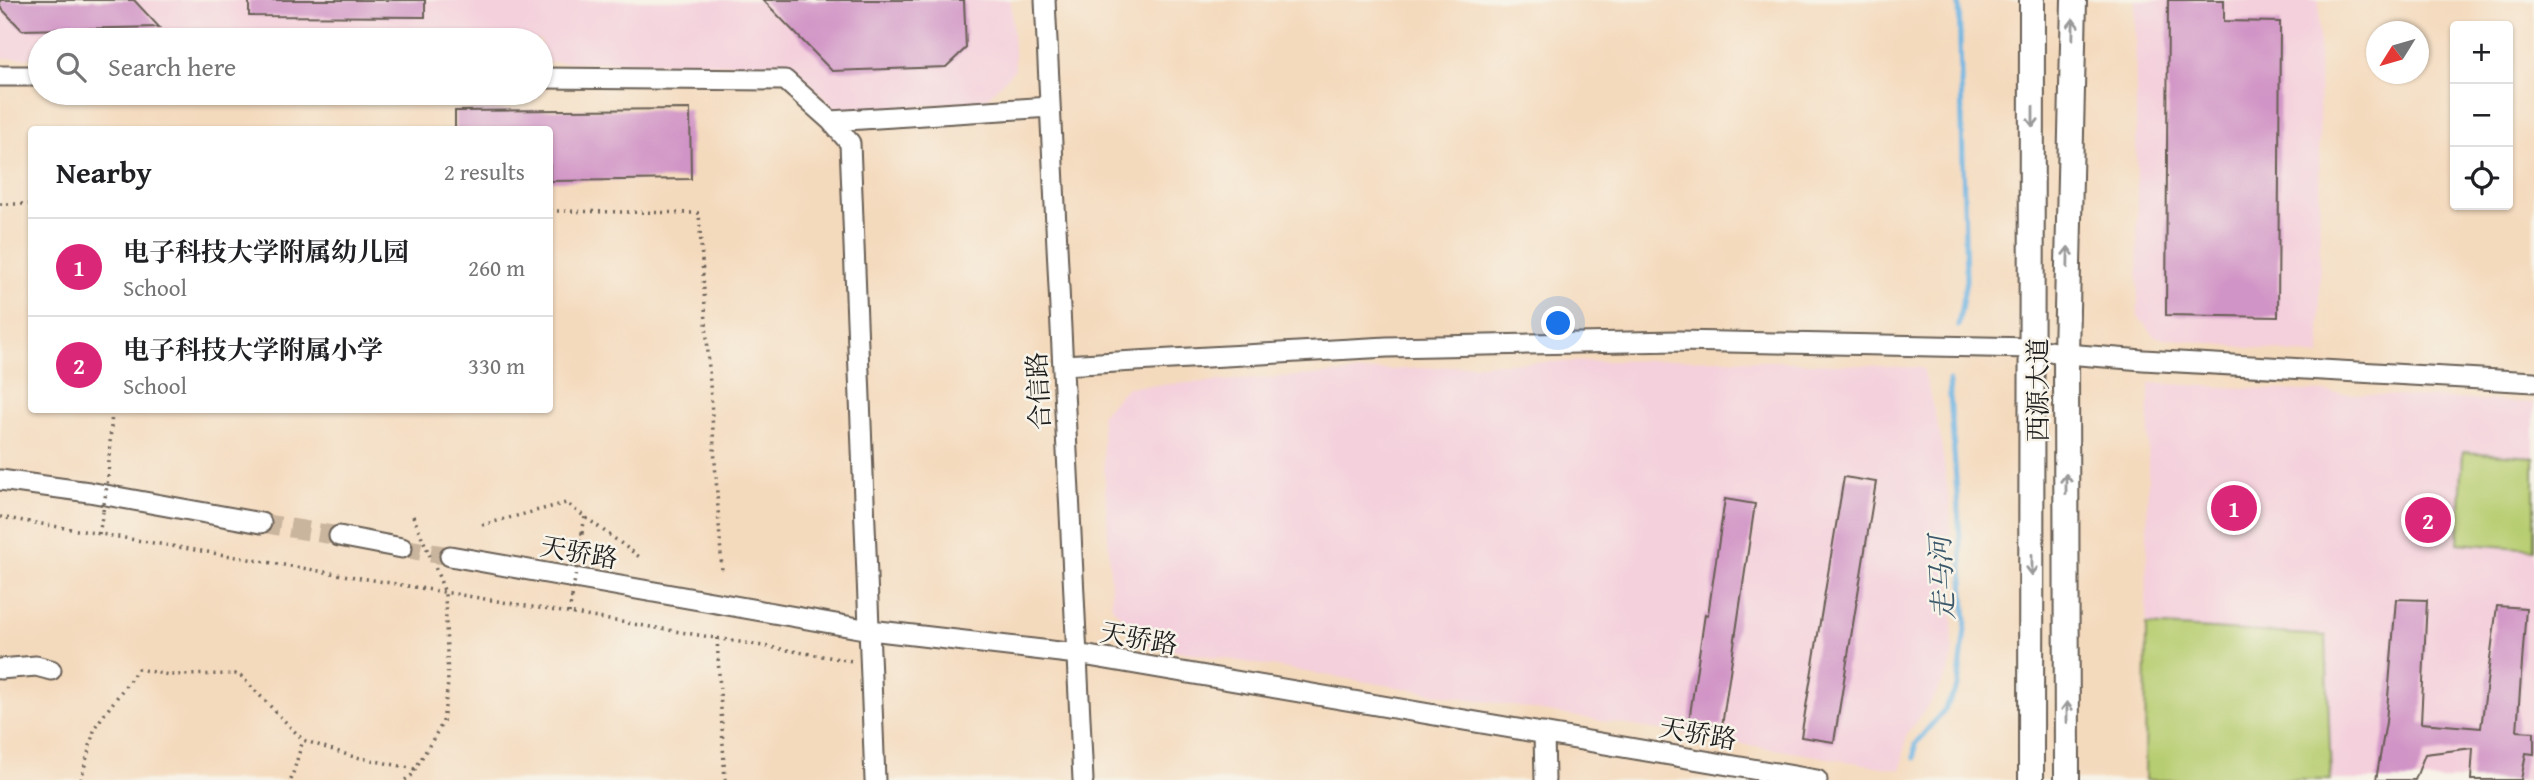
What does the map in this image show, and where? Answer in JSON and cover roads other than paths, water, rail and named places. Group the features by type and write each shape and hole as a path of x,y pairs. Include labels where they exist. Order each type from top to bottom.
{"main road":[{"name":"西源大道","path":"2031,780 2032,0"},
{"name":"西源大道","path":"2067,780 2066,354 2074,0"}],"street":[{"name":"合信路","path":"1045,0 1083,780"},
{"path":"0,76 28,76"},
{"path":"553,79 785,80 831,121 850,143 875,780"},
{"path":"831,121 1050,107"},
{"path":"1063,365 1387,347 1678,341 2033,348 2066,354 2534,382"},
{"path":"0,480 89,492 261,523"},
{"path":"339,536 402,548"},
{"name":"天骄路","path":"450,556 870,629 1077,654 1817,780"},
{"path":"0,669 36,666 51,670"},
{"path":"1544,733 1545,780"}],"waterway":[{"name":"走马河","path":"1958,326 1966,280 1959,0"},
{"name":"走马河","path":"1914,758 1915,744 1945,709 1958,686 1966,622 1949,381"}],"tunnel":[{"path":"261,523 339,536"},
{"path":"402,548 450,556"}],"place":[{"name":"电子科技大学附属幼儿园","path":"2234,508"},
{"name":"电子科技大学附属小学","path":"2428,520"}]}
